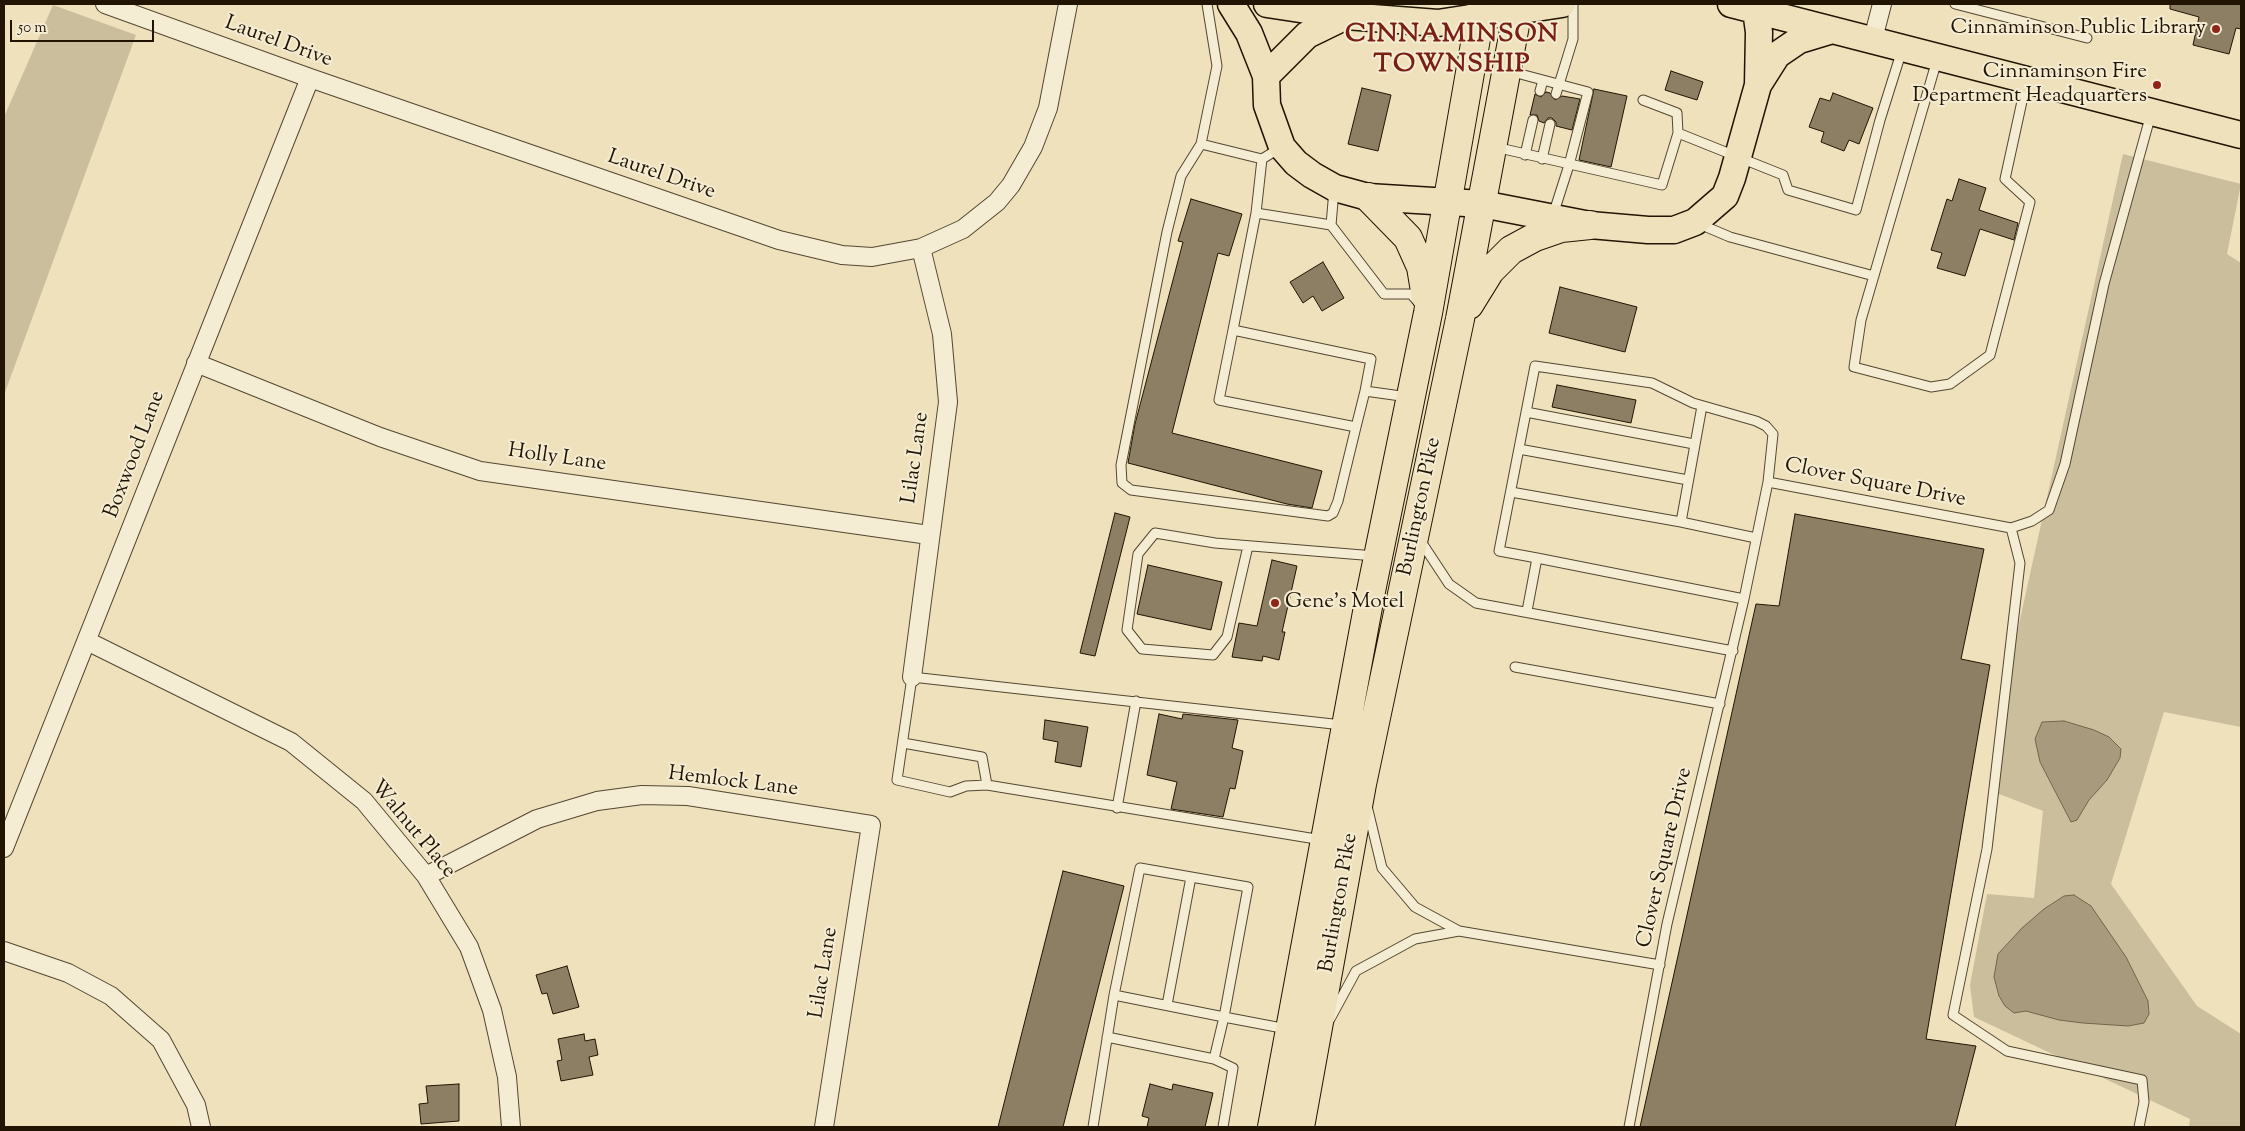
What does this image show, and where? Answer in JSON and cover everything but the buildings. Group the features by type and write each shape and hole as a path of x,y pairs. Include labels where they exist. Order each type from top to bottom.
{"highway":[{"name":"Burlington Pike","path":"1300,1127 1362,784 1460,319 1519,7"},
{"name":"Burlington Pike","path":"1272,1127 1378,556 1428,313 1481,10"},
{"path":"1368,197 1408,238 1421,267 1428,313"},
{"path":"1460,319 1490,271 1511,250 1535,237 1561,228 1590,225"}],"main road":[{"path":"1232,4 1248,33 1266,76 1272,153 1304,169 1335,188 1368,197 1482,204 1590,225 1674,230 1695,222 1724,196 1738,158 1758,85 1759,32 1756,10"},
{"path":"1267,4 1346,16 1438,23 1481,10 1562,4"},
{"path":"1731,4 2241,135"},
{"path":"1266,76 1307,35 1346,16"},
{"path":"1758,85 1778,55 1799,40 1832,30"}],"street":[{"name":"Laurel Drive","path":"106,4 310,78 779,240 842,255 872,257 921,248 963,229 997,202 1011,185 1033,147 1048,108 1068,4"},
{"path":"1873,39 1882,4"},
{"name":"Boxwood Lane","path":"4,848 310,78"},
{"name":"Lilac Lane","path":"912,676 929,535 948,402 942,334 921,248"},
{"name":"Holly Lane","path":"196,363 380,438 480,471 929,535"},
{"name":"Walnut Place","path":"87,641 291,742 364,801 426,876 469,947 492,1010 507,1077 511,1127"},
{"name":"Hemlock Lane","path":"426,876 537,819 597,800 642,795 688,796 871,825"},
{"name":"Lilac Lane","path":"824,1127 871,825"},
{"path":"4,951 68,972 111,996 161,1040 196,1105 201,1127"}],"lane":[{"path":"1207,4 1217,66 1201,144 1181,176 1167,232 1121,465 1122,483 1131,490 1328,516 1333,513 1338,501 1371,359 1232,330"},
{"path":"1556,94 1573,39 1573,4"},
{"path":"1955,4 2088,38"},
{"path":"1678,133 1783,175 1788,190 1856,210 1902,48"},
{"path":"1938,57 1861,320 1854,367 1931,387 1950,384 1990,355 2030,202 2005,179 2026,80"},
{"path":"1507,71 1588,92 1569,166 1552,217"},
{"path":"1540,91 1543,80"},
{"path":"1493,147 1662,186 1678,133 1677,113 1643,100"},
{"path":"2139,1127 2144,1102 2142,1080 2007,1051 1953,1015 1989,830 2020,563 2011,528 2032,521 2049,510 2065,464 2104,284 2151,113"},
{"path":"1525,155 1533,120"},
{"path":"1542,159 1550,124"},
{"path":"1201,144 1272,153 1256,213 1219,400 1356,427"},
{"path":"1330,225 1335,188"},
{"path":"1256,213 1330,225 1384,294 1411,294 1428,313"},
{"path":"1695,222 1730,237 1874,276"},
{"path":"1744,599 1499,551 1536,366 1652,383 1702,406 1766,426 1773,434 1768,482"},
{"path":"1365,391 1410,398"},
{"path":"1682,522 1702,406"},
{"path":"1526,412 1694,444"},
{"path":"1519,449 1688,480"},
{"name":"Clover Square Drive","path":"1313,1050 1356,971 1415,938 1459,931 1660,965 1667,924 1733,651 1768,482 2011,528"},
{"path":"1511,492 1682,522 1756,538"},
{"path":"1415,532 1449,584 1476,603 1733,651"},
{"path":"1248,546 1227,636 1212,655 1142,649 1127,630 1138,554 1155,533 1215,543 1378,556"},
{"path":"1527,611 1537,558"},
{"path":"1514,667 1720,704"},
{"path":"1325,840 1118,808 987,785 966,786 950,792 897,780 912,676 1346,725"},
{"path":"1118,808 1136,701"},
{"path":"903,743 982,757 987,785"},
{"name":"Clover Square Drive","path":"1362,784 1382,868 1415,907 1459,931"},
{"path":"1093,1127 1114,995 1140,868 1248,887 1224,1017 1214,1060"},
{"path":"1167,1005 1190,877"},
{"path":"1629,1127 1660,965"},
{"path":"1114,995 1290,1030"},
{"path":"1107,1037 1214,1060 1233,1068 1223,1127"}],"shaded area":[{"path":"53,5 136,35 4,395 4,117"},
{"path":"2123,154 2241,184 2227,254 2241,263 2241,727 2164,712 2111,884 2197,1006 2241,1034 2241,1127 2189,1127 2190,1119 1974,1017 1970,985 1987,894 2034,898 2043,811 1994,792 2005,687"},
{"path":"2064,721 2094,730 2109,737 2121,749 2120,758 2107,780 2089,800 2077,820 2071,822 2040,762 2035,739 2042,722"},
{"path":"2074,895 2091,906 2126,957 2148,1001 2149,1014 2144,1023 2128,1026 2083,1023 2059,1020 2026,1011 2014,1013 2005,1006 1999,996 1994,977 1998,954 2022,928 2044,909 2064,896"}],"place":[{"name":"Cinnaminson Public Library","path":"2216,29"},
{"name":"Cinnaminson Fire Department Headquarters","path":"2157,85"},
{"name":"Gene's Motel","path":"1275,603"}],"district":[{"name":"CINNAMINSON TOWNSHIP","path":"1452,52"}]}
